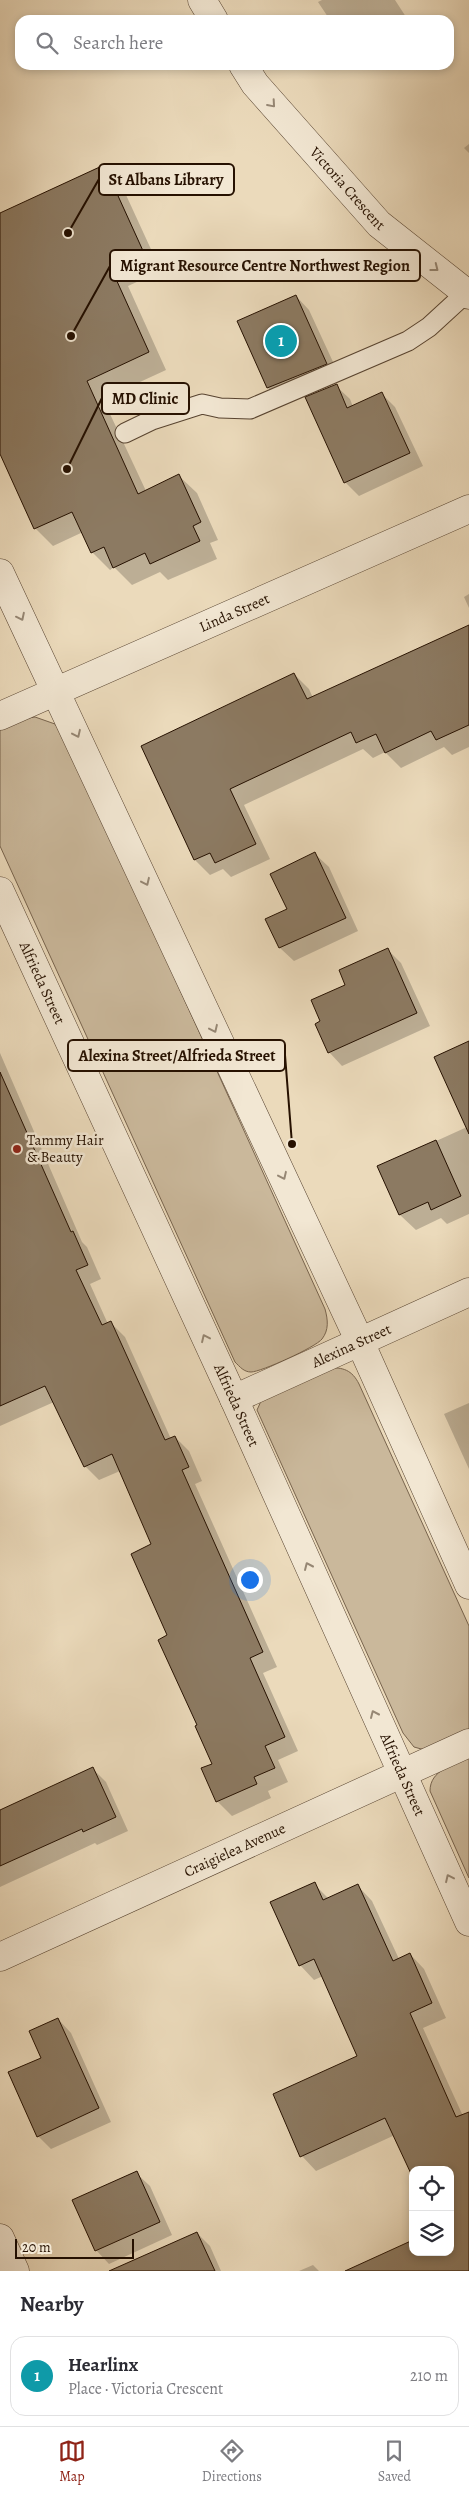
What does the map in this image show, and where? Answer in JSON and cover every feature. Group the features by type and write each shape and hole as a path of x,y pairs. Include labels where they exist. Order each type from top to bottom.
{"street":[{"path":"202,0 211,15"},
{"name":"Victoria Crescent","path":"246,70 255,84 379,224 468,294"},
{"name":"Linda Street","path":"0,716 469,509"},
{"path":"0,573 360,1342 469,1585"},
{"name":"Alfrieda Street","path":"0,891 234,1400 469,1922"},
{"name":"Alexina Street","path":"234,1400 469,1292"},
{"name":"Craigielea Avenue","path":"0,1957 469,1743"},
{"path":"0,2238 15,2271"}],"lane":[{"path":"125,433 152,420 202,404 220,408 250,409 408,341 429,327 468,294"}],"shaded area":[{"path":"35,717 55,724 67,741 325,1309 327,1317 326,1332 318,1343 300,1353 257,1371 249,1372 242,1369 235,1362 0,846 0,728 22,719"},
{"path":"328,1368 346,1370 353,1375 359,1384 469,1626 469,1730 425,1750 414,1747 403,1733 257,1410 262,1399"},
{"path":"469,1758 469,1878 430,1791 431,1784 438,1773"}],"building":[{"path":"104,165 144,253 111,268 149,352 87,381 138,494 179,474 201,522 193,526 200,541 150,564 145,553 113,568 104,547 91,553 72,512 34,529 0,454 0,213"},
{"path":"296,295 327,364 267,388 237,321"},
{"path":"337,384 347,408 382,392 410,453 344,483 305,397"},
{"path":"469,625 469,725 436,740 431,731 385,753 376,734 356,743 351,732 230,789 256,844 215,863 210,853 194,860 141,746 294,673 307,699"},
{"path":"315,852 346,918 279,948 265,919 287,909 270,874"},
{"path":"388,948 417,1013 328,1053 315,1024 320,1021 311,1000 345,985 339,970"},
{"path":"469,1041 469,1134 434,1057"},
{"path":"0,1072 71,1232 73,1231 88,1265 76,1270 102,1325 111,1321 165,1440 175,1436 189,1467 182,1470 263,1652 250,1658 285,1737 265,1746 275,1768 254,1777 257,1784 216,1802 201,1768 212,1764 195,1726 197,1725 158,1640 167,1635 131,1554 151,1544 112,1454 84,1467 45,1386 0,1406"},
{"path":"436,1140 461,1196 431,1210 428,1202 399,1215 377,1166"},
{"path":"93,1767 116,1817 83,1832 82,1829 0,1866 0,1810"},
{"path":"315,1882 323,1900 358,1884 393,1961 410,1953 432,2003 410,2013 456,2117 469,2112 469,2271 345,2271 409,2242 409,2256 454,2256 454,2166 409,2166 409,2169 385,2118 300,2157 273,2094 357,2056 314,1959 299,1966 270,1902"},
{"path":"58,2018 99,2108 37,2137 8,2072 41,2058 29,2031"},
{"path":"137,2171 160,2222 95,2251 72,2200"},
{"path":"197,2232 215,2271 109,2271"}],"place":[{"name":"St Albans Library","path":"68,233"},
{"name":"Migrant Resource Centre Northwest Region","path":"71,336"},
{"name":"Hearlinx","path":"281,341"},
{"name":"MD Clinic","path":"67,469"},
{"name":"Alexina Street/Alfrieda Street","path":"292,1144"},
{"name":"Tammy Hair & Beauty","path":"17,1149"}]}
